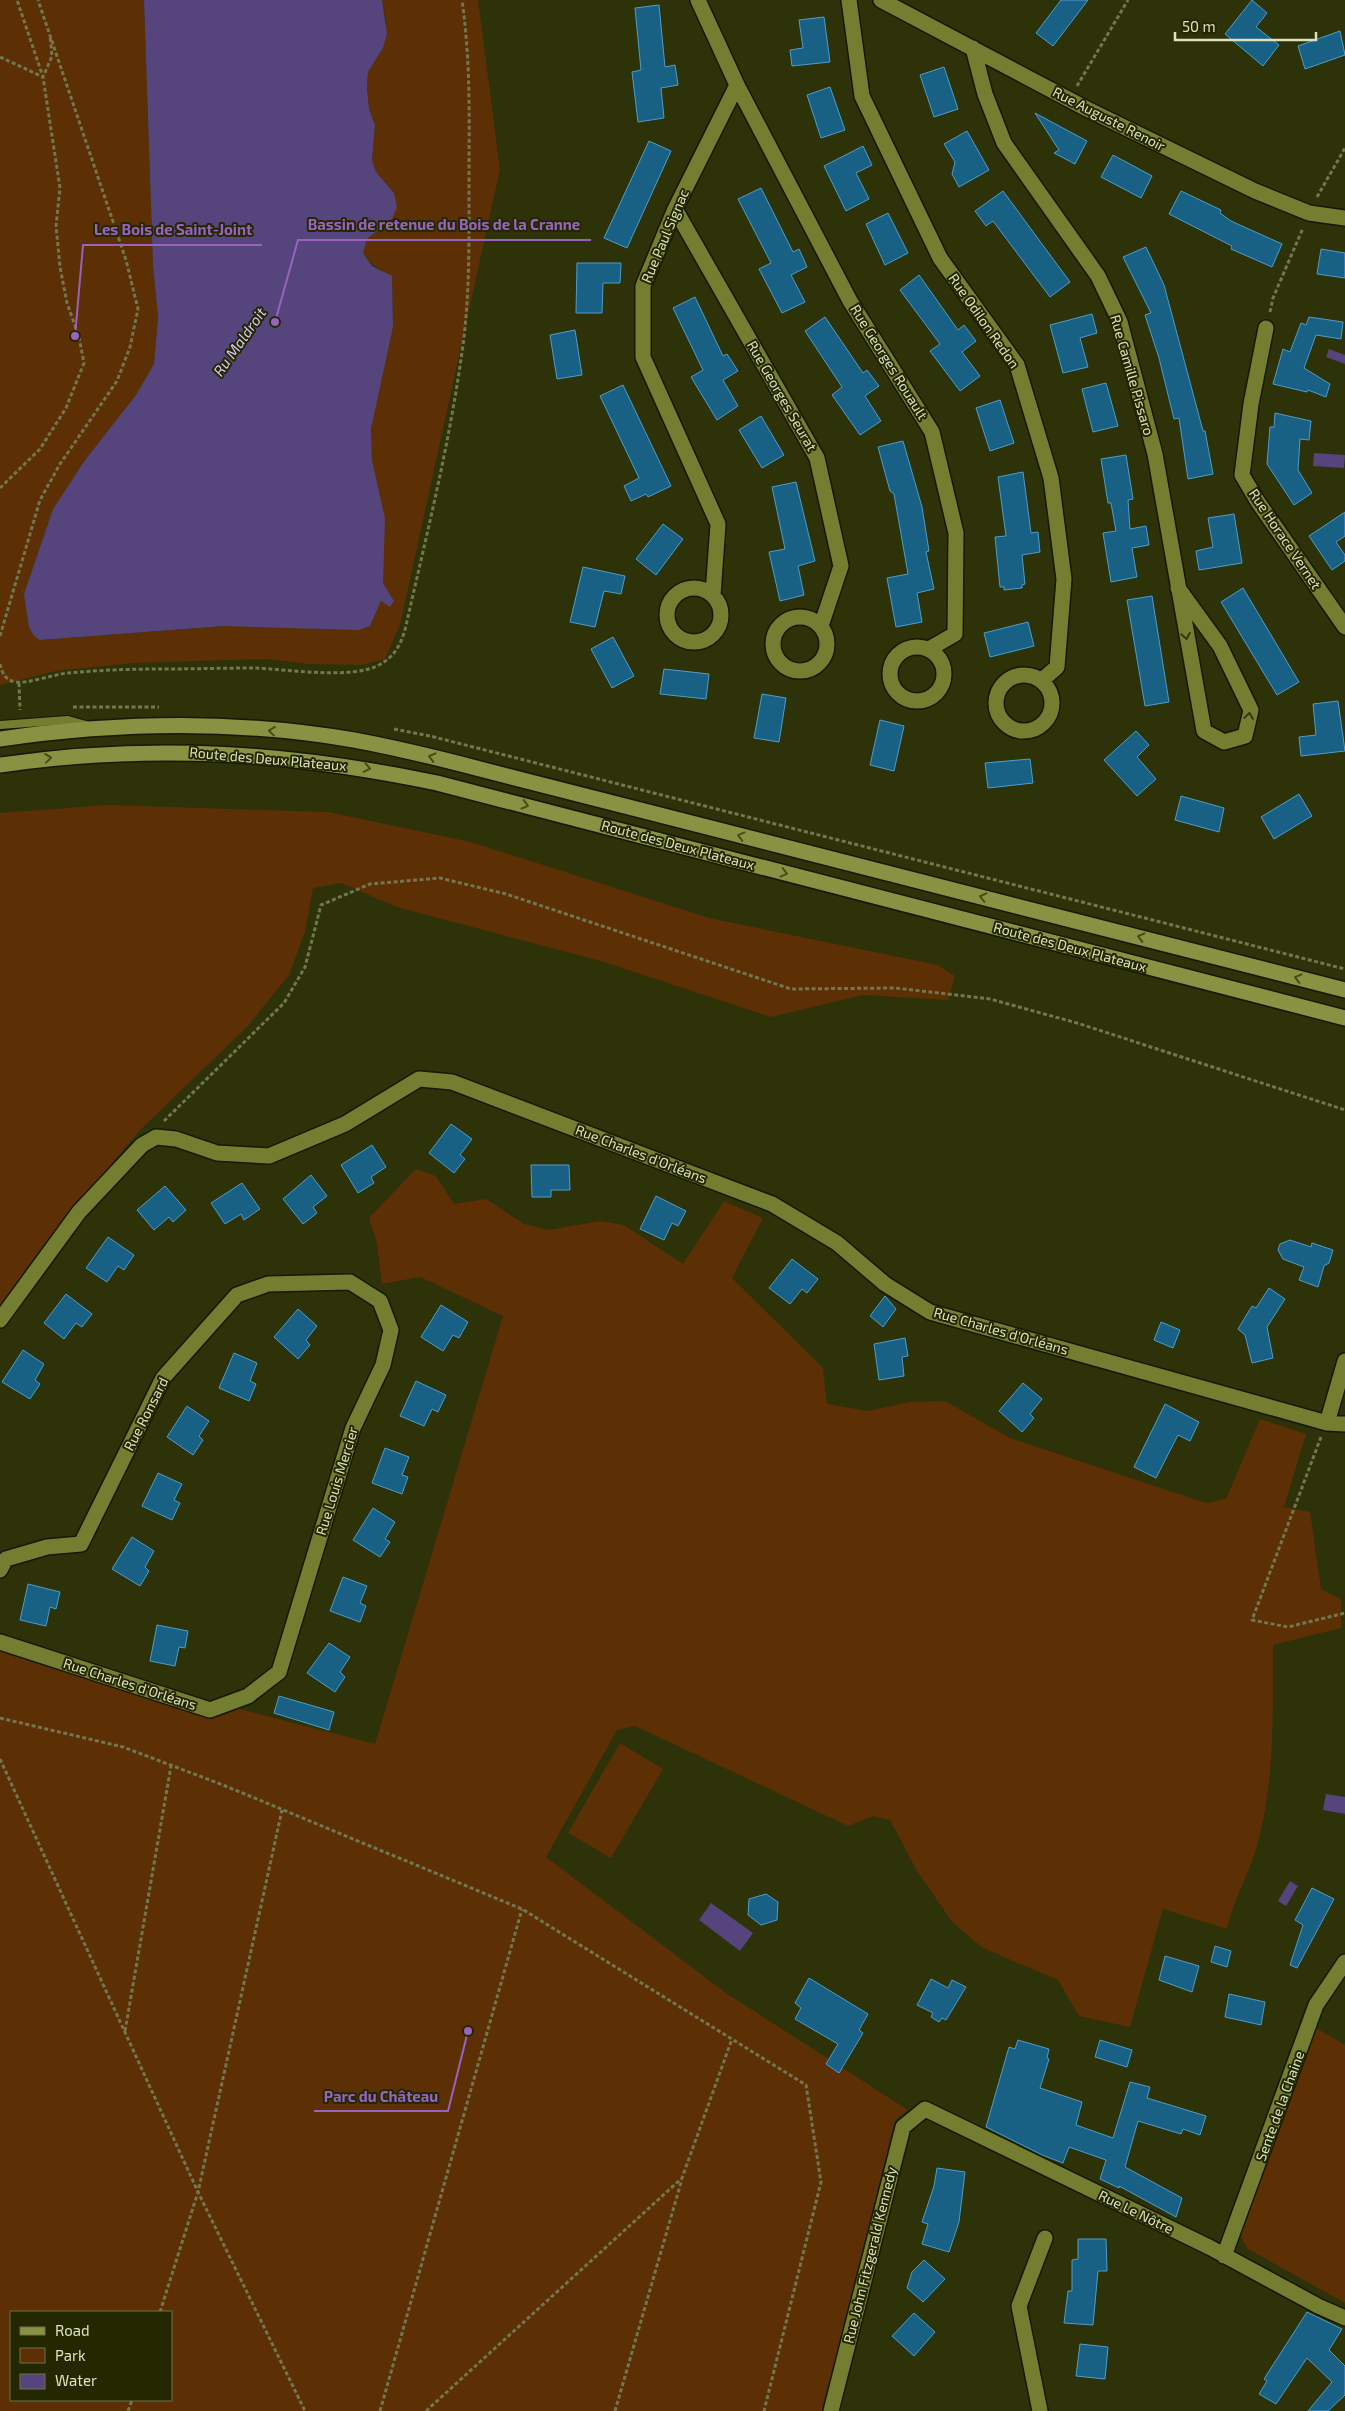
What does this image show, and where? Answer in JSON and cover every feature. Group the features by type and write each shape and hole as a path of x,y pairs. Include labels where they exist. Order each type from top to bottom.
{"main road":[{"name":"Route des Deux Plateaux","path":"0,739 98,729 185,726 262,730 354,740 408,751 1345,990"},
{"name":"Route des Deux Plateaux","path":"0,765 72,756 181,752 291,758 363,767 438,782 1345,1018"}],"street":[{"path":"698,0 737,85"},
{"name":"Rue Odilon Redon","path":"850,0 862,96 940,258 1017,365 1050,478 1064,579 1057,667 1041,681"},
{"name":"Rue Auguste Renoir","path":"881,0 1069,99 1255,192 1309,213 1345,218"},
{"name":"Rue Camille Pissaro","path":"973,48 985,94 1004,143 1098,276 1120,322 1155,454 1178,588 1204,731 1224,742 1245,736 1251,710 1220,646 1178,588"},
{"name":"Rue Paul Signac","path":"713,595 718,524 643,357 643,286 675,209 737,85"},
{"name":"Rue Georges Rouault","path":"737,85 850,301 932,432 956,533 955,634 929,649"},
{"name":"Rue Georges Seurat","path":"675,209 817,458 841,566 821,626"},
{"name":"Rue Horace Vernet","path":"1266,328 1251,404 1242,475 1258,502 1345,627"},
{"name":"Rue Charles d'Orléans","path":"156,1137 176,1139 216,1153 268,1156 345,1124 419,1079 452,1082 772,1204 837,1243 885,1284 930,1312 1327,1423 1345,1424"},
{"path":"0,1320 79,1212 142,1146 156,1137"},
{"name":"Rue Ronsard","path":"0,1570 6,1559 47,1547 81,1544 162,1378 237,1295 268,1284 350,1282"},
{"name":"Rue Louis Mercier","path":"258,1690 279,1672 353,1428 383,1365 391,1330 380,1301 350,1282"},
{"path":"1327,1423 1345,1361"},
{"name":"Rue Charles d'Orléans","path":"0,1642 210,1710 258,1690"},
{"name":"Sente de la Chaine","path":"1224,2256 1316,2005 1345,1962"},
{"name":"Rue Le Nôtre","path":"925,2108 1345,2318"},
{"name":"Rue John Fitzgerald Kennedy","path":"831,2411 903,2127 925,2108"},
{"path":"1040,2411 1020,2306 1045,2238"}],"lane":[{"path":"0,725 68,720 98,729"}],"path":[{"path":"0,488 40,449 66,408 84,363 79,336 67,303 60,267 56,226 60,188 43,77 17,0"},
{"path":"0,636 40,500 60,464 117,381 130,347 138,309 126,260 38,0"},
{"path":"0,664 1,672 10,681 19,683 68,673 159,669 255,668 362,671 378,666 390,658 399,647 405,630 435,499 461,359 469,282 471,98 469,46 462,0"},
{"path":"1069,99 1128,0"},
{"path":"43,77 52,56 49,28"},
{"path":"0,57 43,77"},
{"path":"1266,328 1273,298 1309,213 1345,148"},
{"path":"19,683 20,710"},
{"path":"156,1137 162,1122 284,1003 305,967 321,905 370,884 440,878 506,894 791,989 895,988 990,999 1077,1023 1345,1110"},
{"path":"1327,1423 1252,1620 1288,1627 1345,1613"},
{"path":"0,1718 123,1747 522,1908 806,2085 821,2182 764,2411"},
{"path":"0,1759 198,2192 306,2411"},
{"path":"125,2033 171,1766"},
{"path":"160,2311 198,2192 282,1810"},
{"path":"380,2411 522,1908"},
{"path":"615,2411 682,2178 732,2039"},
{"path":"426,2411 682,2178"}],"green space":[{"path":"0,0 144,0 153,266 158,317 154,364 136,395 85,460 53,509 24,594 40,640 224,626 370,626 381,601 390,607 394,601 383,583 381,503 372,460 371,429 393,327 392,277 373,265 363,253 366,239 378,230 394,193 376,172 372,160 375,125 369,109 368,72 383,48 386,21 382,0 478,0 500,169 400,625 385,659 362,665 309,664 268,659 134,663 56,671 0,685"},
{"path":"106,805 328,812 471,842 709,918 938,965 955,976 948,1000 863,995 771,1017 601,961 397,907 341,883 313,888 305,932 289,975 247,1027 141,1129 49,1238 0,1306 0,813"},
{"path":"416,1169 436,1176 454,1204 486,1199 524,1224 549,1230 600,1221 624,1225 683,1264 724,1201 763,1218 732,1278 823,1368 827,1404 868,1411 910,1402 945,1401 1010,1438 1206,1503 1226,1499 1260,1419 1306,1434 1284,1507 1310,1512 1321,1589 1341,1599 1341,1628 1273,1645 1272,1746 1263,1822 1250,1867 1233,1908 1227,1929 1163,1909 1130,2027 1079,2016 1058,1980 983,1948 953,1923 917,1871 890,1820 873,1816 848,1826 635,1726 617,1730 546,1857 726,1993 908,2110 895,2120 824,2411 0,2411 0,1647 375,1744 503,1316 420,1277 382,1284 377,1243 369,1218"},
{"path":"620,1743 663,1769 611,1858 568,1833"},
{"path":"1316,2028 1345,2045 1345,2303 1248,2249 1240,2235"}],"water":[{"name":"Ru Maldroit","path":"144,0 382,0 387,34 383,48 368,72 367,88 369,109 375,125 372,160 376,172 394,193 397,207 392,219 367,239 363,253 372,266 392,276 393,327 371,429 372,460 385,519 383,583 394,601 390,607 381,601 370,626 359,630 224,626 40,640 34,636 29,627 24,594 53,509 85,460 136,395 154,364 158,317 153,266"},
{"path":"1329,349 1345,355 1345,364 1326,357"},
{"path":"1314,453 1345,455 1344,468 1313,466"},
{"path":"1326,1794 1345,1797 1345,1814 1323,1810"},
{"path":"1290,1881 1298,1886 1286,1906 1278,1901"},
{"path":"711,1903 753,1933 740,1951 699,1920"}],"building":[{"path":"1061,0 1088,0 1053,46 1036,33"},
{"path":"1252,0 1267,13 1256,27 1279,45 1263,66 1225,34"},
{"path":"659,5 665,67 675,65 678,85 661,88 664,118 638,122 632,72 641,70 635,8"},
{"path":"824,17 830,62 792,66 790,50 803,48 799,20"},
{"path":"1340,31 1345,55 1305,69 1298,46"},
{"path":"944,67 958,109 934,117 920,75"},
{"path":"830,87 845,130 821,138 807,95"},
{"path":"1035,113 1087,141 1075,164 1054,153 1059,150"},
{"path":"967,131 989,170 959,187 952,174 955,162 944,144"},
{"path":"649,141 671,151 627,248 604,238"},
{"path":"863,146 872,165 856,173 869,199 846,211 824,166"},
{"path":"1113,155 1152,176 1141,198 1101,177"},
{"path":"761,188 793,252 799,249 807,267 791,275 805,302 782,313 759,269 771,263 738,199"},
{"path":"1003,191 1070,282 1050,297 993,221 986,226 975,211"},
{"path":"1181,191 1221,210 1220,213 1231,221 1282,244 1272,267 1231,249 1232,246 1169,214"},
{"path":"888,213 908,253 885,265 866,224"},
{"path":"1146,247 1164,285 1203,431 1205,431 1213,474 1188,479 1179,418 1174,419 1159,358 1145,315 1151,313 1123,257"},
{"path":"1321,249 1345,253 1345,278 1317,274"},
{"path":"577,263 621,263 620,283 603,283 602,313 576,313"},
{"path":"919,275 958,330 964,325 976,341 962,352 980,376 960,391 930,351 940,344 900,290"},
{"path":"695,297 723,356 727,354 738,371 723,380 738,406 717,420 691,377 703,370 673,308"},
{"path":"1092,314 1097,333 1080,338 1088,367 1063,373 1050,325"},
{"path":"825,317 863,373 867,370 879,386 865,396 881,421 860,435 832,395 842,387 805,331"},
{"path":"1309,317 1343,322 1341,339 1316,335 1304,368 1330,384 1326,397 1308,390 1307,392 1273,384 1283,349 1290,352 1301,323 1306,325"},
{"path":"575,330 582,375 557,379 550,335"},
{"path":"1106,383 1118,426 1093,432 1082,389"},
{"path":"623,385 671,486 648,497 646,494 631,501 624,486 639,478 600,396"},
{"path":"1000,400 1014,443 990,451 976,408"},
{"path":"1275,413 1311,421 1309,440 1300,439 1298,470 1312,493 1294,505 1267,464 1270,427 1274,427"},
{"path":"761,416 784,455 762,468 739,430"},
{"path":"903,441 922,507 929,551 926,552 934,589 917,593 922,622 896,627 887,578 908,574 894,494 890,491 878,447"},
{"path":"1126,455 1133,499 1128,500 1130,529 1146,526 1149,545 1132,548 1137,577 1111,582 1103,533 1116,531 1111,503 1108,503 1101,459"},
{"path":"1023,472 1031,533 1038,532 1040,552 1022,555 1025,584 1022,585 1022,588 1004,590 1004,587 1000,587 995,537 1006,536 998,477"},
{"path":"796,482 815,561 798,566 804,595 780,601 769,552 785,549 772,487"},
{"path":"1345,512 1345,536 1336,542 1345,555 1345,561 1332,570 1309,536"},
{"path":"1234,514 1242,563 1199,570 1196,551 1213,547 1208,518"},
{"path":"663,524 683,539 656,575 636,559"},
{"path":"583,567 625,576 621,594 604,591 595,627 570,622"},
{"path":"1243,588 1299,682 1277,695 1221,602"},
{"path":"1152,596 1169,702 1145,706 1127,600"},
{"path":"1028,622 1034,646 990,657 984,633"},
{"path":"613,637 634,676 612,688 591,649"},
{"path":"664,669 709,674 706,699 660,694"},
{"path":"762,694 786,698 779,742 754,738"},
{"path":"1338,701 1345,751 1301,756 1299,737 1316,735 1313,704"},
{"path":"880,720 904,726 894,771 870,765"},
{"path":"1136,731 1149,745 1137,757 1156,779 1137,796 1104,760"},
{"path":"1030,759 1033,783 988,788 985,763"},
{"path":"1299,794 1312,816 1274,839 1261,817"},
{"path":"1181,796 1224,808 1219,832 1175,820"},
{"path":"451,1124 472,1139 460,1155 465,1159 454,1173 429,1153"},
{"path":"372,1145 386,1167 371,1177 374,1183 358,1193 341,1165"},
{"path":"531,1165 569,1165 570,1190 551,1190 551,1197 532,1197"},
{"path":"311,1175 327,1196 313,1207 317,1213 303,1224 283,1199"},
{"path":"242,1183 260,1209 244,1220 241,1214 225,1224 211,1203"},
{"path":"165,1186 186,1210 173,1222 169,1217 154,1230 137,1210"},
{"path":"656,1196 686,1211 678,1226 672,1223 664,1240 640,1229"},
{"path":"108,1237 134,1255 124,1270 118,1266 107,1282 86,1268"},
{"path":"1290,1240 1311,1247 1312,1243 1333,1250 1329,1263 1324,1266 1318,1287 1299,1280 1304,1267 1283,1259 1278,1250 1280,1244"},
{"path":"792,1259 818,1279 807,1293 802,1289 790,1304 769,1288"},
{"path":"1269,1288 1285,1299 1267,1327 1273,1358 1252,1363 1245,1335 1238,1329 1252,1306 1256,1308"},
{"path":"66,1294 92,1314 82,1327 76,1323 64,1339 44,1323"},
{"path":"885,1296 896,1309 883,1327 870,1316"},
{"path":"441,1305 468,1322 459,1338 453,1335 443,1351 421,1337"},
{"path":"298,1309 317,1326 306,1340 310,1345 298,1359 274,1337"},
{"path":"1161,1322 1180,1330 1173,1348 1154,1340"},
{"path":"905,1338 908,1356 902,1357 904,1376 879,1380 874,1344"},
{"path":"23,1350 44,1364 35,1380 40,1384 30,1399 2,1382"},
{"path":"234,1353 257,1363 250,1381 256,1384 249,1401 219,1388"},
{"path":"416,1381 446,1395 438,1412 432,1409 424,1426 400,1416"},
{"path":"1023,1383 1042,1399 1030,1414 1034,1418 1022,1432 999,1411"},
{"path":"1165,1404 1199,1422 1190,1441 1178,1435 1156,1478 1134,1467"},
{"path":"187,1406 209,1421 199,1436 203,1440 193,1455 167,1437"},
{"path":"385,1448 409,1457 402,1475 408,1477 402,1494 372,1483"},
{"path":"158,1473 182,1484 174,1500 180,1503 172,1520 142,1506"},
{"path":"373,1508 395,1522 385,1539 390,1542 380,1557 353,1540"},
{"path":"132,1537 154,1551 145,1567 149,1571 140,1586 112,1569"},
{"path":"343,1577 367,1586 360,1603 366,1606 360,1622 330,1611"},
{"path":"28,1584 60,1592 56,1609 50,1607 46,1626 20,1620"},
{"path":"157,1625 188,1631 185,1648 179,1647 175,1666 150,1661"},
{"path":"329,1643 350,1657 340,1672 345,1677 335,1692 307,1673"},
{"path":"279,1696 334,1712 329,1730 274,1713"},
{"path":"1312,1888 1334,1899 1297,1968 1290,1965 1303,1925 1295,1920"},
{"path":"766,1894 778,1902 777,1920 761,1925 748,1915 749,1899"},
{"path":"1215,1946 1231,1951 1227,1967 1211,1962"},
{"path":"1165,1956 1199,1966 1192,1992 1159,1980"},
{"path":"809,1978 868,2014 859,2030 863,2033 839,2073 826,2064 838,2044 795,2019 801,2008 795,2003"},
{"path":"931,1979 948,1988 952,1980 966,1987 946,2020 942,2018 939,2022 931,2017 933,2013 917,2005"},
{"path":"1229,1994 1265,2002 1261,2025 1225,2017"},
{"path":"1018,2040 1049,2049 1047,2058 1049,2059 1040,2088 1082,2102 1076,2125 1113,2138 1130,2082 1150,2087 1147,2098 1206,2116 1200,2135 1183,2129 1181,2134 1138,2121 1125,2167 1182,2198 1176,2217 1119,2186 1119,2188 1100,2179 1106,2160 1069,2147 1063,2163 1042,2155 986,2127 1009,2047 1015,2049"},
{"path":"1100,2040 1132,2050 1127,2067 1095,2057"},
{"path":"937,2168 965,2172 959,2222 949,2252 922,2244 928,2224 922,2222 934,2186"},
{"path":"1078,2239 1106,2239 1107,2271 1098,2271 1093,2325 1064,2323 1068,2291 1072,2291 1072,2260 1078,2259"},
{"path":"924,2260 945,2279 923,2302 907,2288 912,2272"},
{"path":"1307,2312 1342,2329 1329,2350 1345,2366 1345,2395 1328,2411 1308,2411 1332,2382 1307,2358 1276,2404 1259,2394 1267,2381 1264,2379"},
{"path":"914,2313 935,2332 914,2356 892,2336"},
{"path":"1080,2344 1108,2347 1105,2379 1076,2376"}],"place":[{"name":"Bassin de retenue du Bois de la Cranne","path":"275,322"},
{"name":"Les Bois de Saint-Joint","path":"75,336"},
{"name":"Parc du Château","path":"468,2031"}]}
